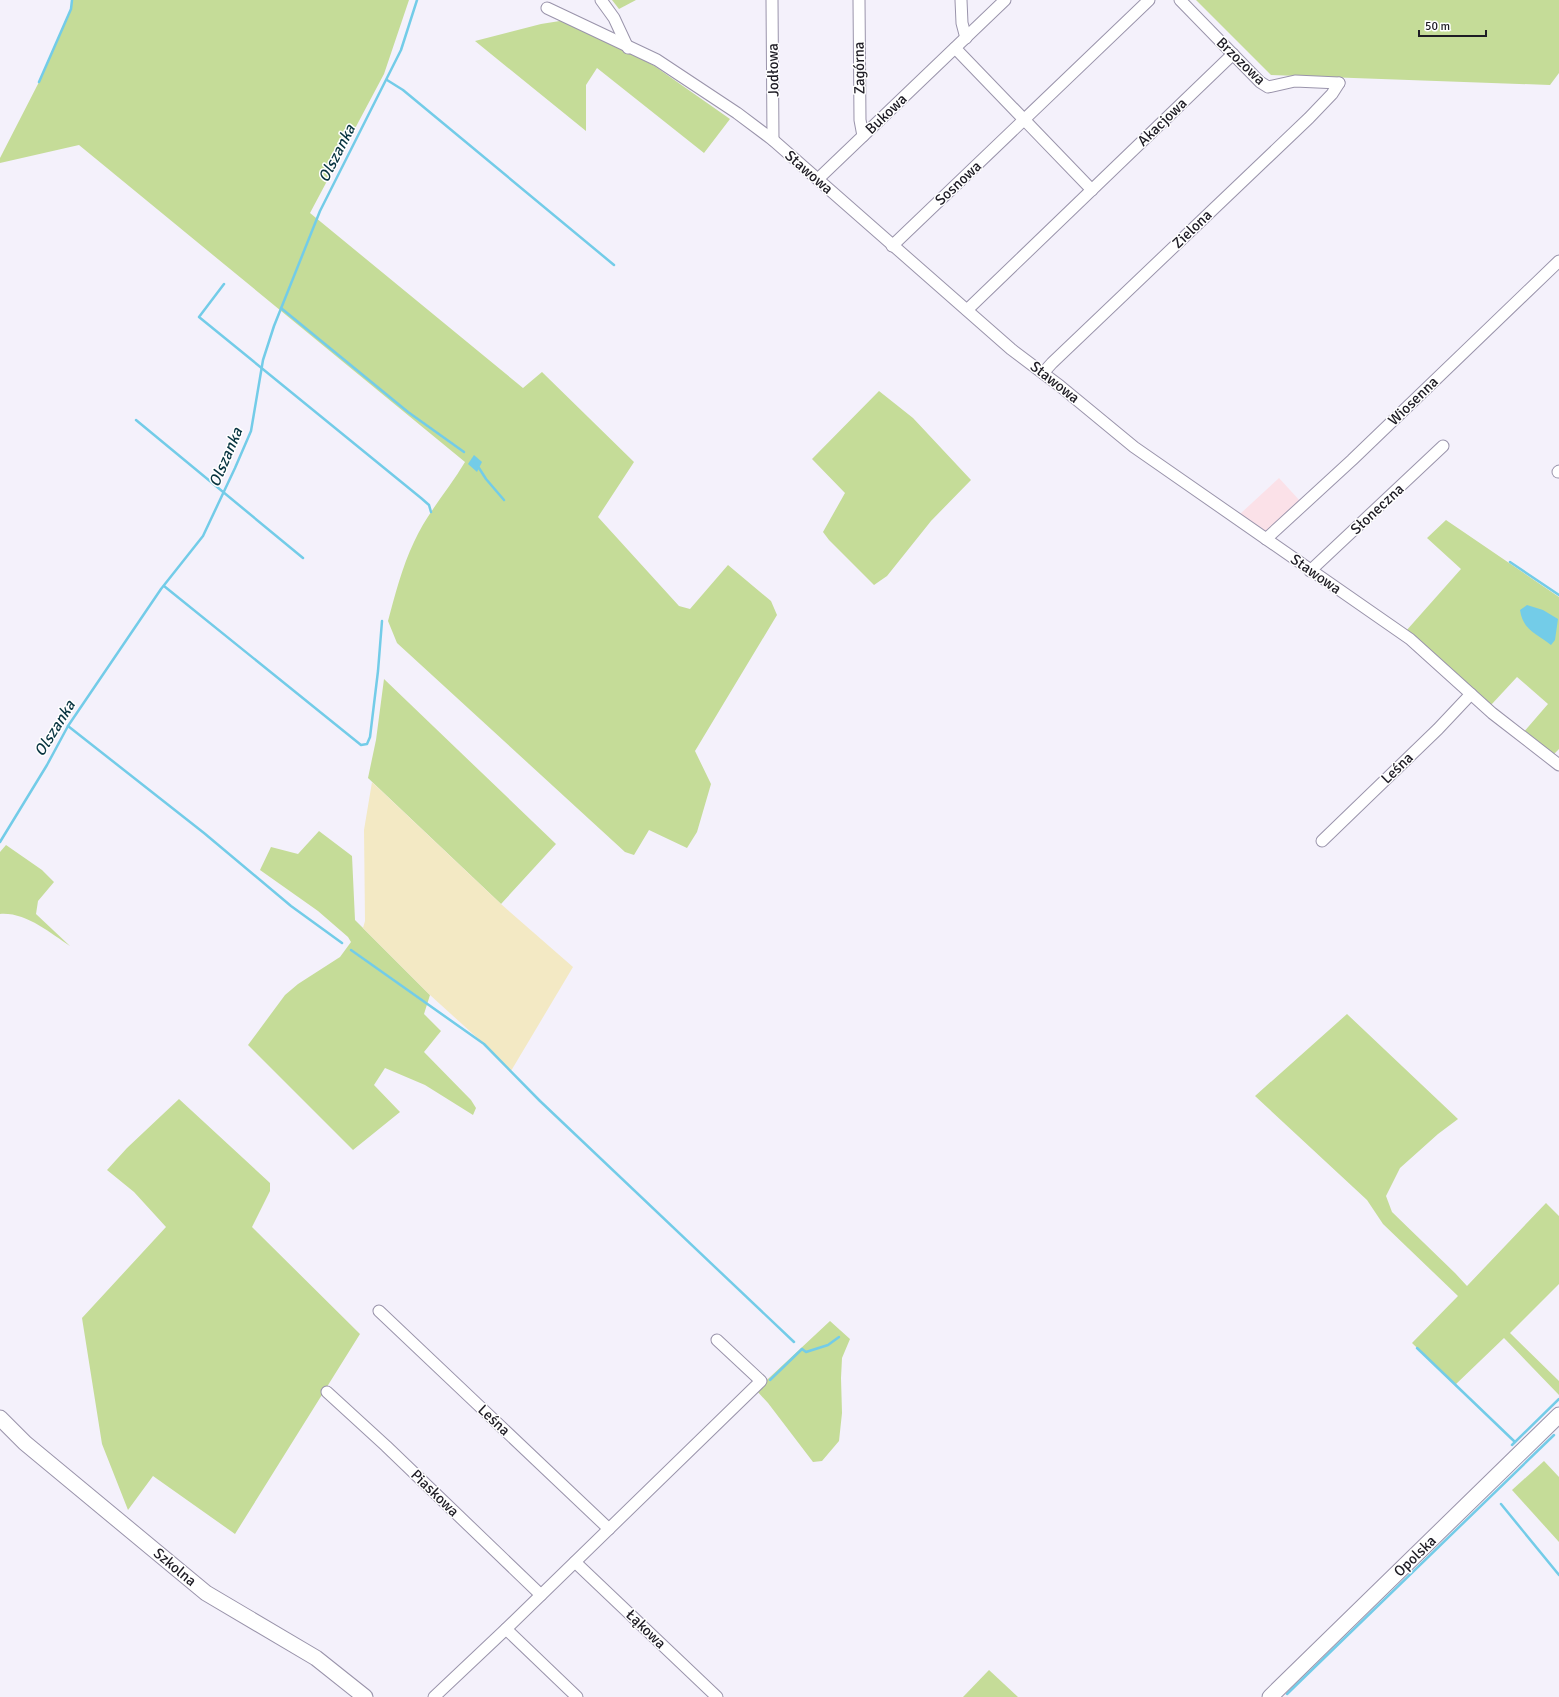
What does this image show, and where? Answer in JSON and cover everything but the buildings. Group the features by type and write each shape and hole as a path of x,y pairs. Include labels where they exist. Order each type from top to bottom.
{"street":[{"path":"601,0 614,18 628,48"},
{"name":"Jodłowa","path":"772,0 773,140"},
{"name":"Zagórna","path":"859,0 860,120 863,136"},
{"path":"961,0 962,23 966,38"},
{"name":"Bukowa","path":"818,179 1005,0"},
{"name":"Sosnowa","path":"892,246 1149,0"},
{"name":"Brzozowa","path":"1180,0 1260,82 1268,87 1295,82 1339,82"},
{"name":"Stawowa","path":"547,8 628,48 656,60 677,72 736,112 773,140 1011,349 1134,447 1266,539 1310,572 1410,639 1471,694 1559,766"},
{"path":"955,48 1092,190"},
{"name":"Akacjowa","path":"967,310 1233,54"},
{"name":"Zielona","path":"1043,373 1309,118 1332,94 1339,82"},
{"name":"Wiosenna","path":"1266,539 1352,460 1559,261"},
{"name":"Słoneczna","path":"1310,572 1443,446"},
{"name":"Leśna","path":"1322,841 1438,729 1471,694"},
{"name":"Leśna","path":"379,1311 609,1529"},
{"path":"434,1697 506,1629 761,1380 717,1340"},
{"name":"Piaskowa","path":"327,1392 386,1446 541,1595"},
{"name":"Opolska","path":"1270,1697 1559,1415"},
{"name":"Szkolna","path":"0,1418 25,1442 206,1593 316,1658 365,1697"},
{"name":"Łąkowa","path":"575,1562 717,1697"},
{"path":"506,1629 577,1697"}],"shaded area":[{"path":"1279,478 1301,502 1268,534 1240,514"}],"green space":[{"path":"72,0 409,0 384,74 310,213 523,388 542,372 634,462 598,517 679,606 690,609 728,565 771,601 777,615 695,751 711,784 697,832 687,848 649,830 634,855 625,852 397,643 388,621 406,561 419,531 465,462 79,145 0,163 0,158 39,82 71,9"},
{"path":"612,0 636,0 619,9"},
{"path":"1196,0 1559,0 1559,73 1550,85 1271,75"},
{"path":"566,20 653,65 730,119 704,153 597,68 586,85 586,131 475,41 541,24"},
{"path":"879,391 913,418 971,480 931,521 887,576 874,585 829,540 823,532 845,493 812,459"},
{"path":"1446,520 1559,597 1559,749 1553,755 1523,733 1548,704 1517,677 1491,705 1406,631 1461,569 1427,538"},
{"path":"384,679 556,844 501,904 368,778 376,740"},
{"path":"319,831 352,856 355,920 430,995 424,1014 441,1031 424,1052 471,1100 476,1108 473,1115 425,1085 385,1068 374,1085 400,1112 353,1150 248,1045 285,995 298,984 340,957 351,942 348,937 318,911 260,870 271,847 298,854"},
{"path":"6,845 42,870 54,882 38,901 36,914 70,946 37,924 19,916 0,914 0,852"},
{"path":"1347,1014 1458,1119 1438,1134 1400,1168 1386,1196 1392,1212 1467,1286 1546,1203 1559,1216 1559,1284 1510,1333 1559,1381 1559,1395 1504,1338 1455,1385 1412,1343 1458,1296 1383,1224 1367,1200 1255,1096"},
{"path":"179,1099 270,1183 270,1191 252,1227 360,1334 235,1534 153,1476 128,1510 102,1444 82,1318 166,1227 134,1192 107,1170 127,1148"},
{"path":"830,1321 850,1339 842,1358 842,1413 839,1441 822,1461 813,1462 768,1403 756,1390"},
{"path":"1544,1461 1559,1477 1559,1542 1512,1490"},
{"path":"989,1670 1018,1697 963,1697"}],"sand":[{"path":"372,782 501,904 573,967 511,1071 484,1044 430,995 363,928 365,921 364,830"}],"water":[{"path":"474,455 482,462 477,472 468,464"},
{"path":"1527,605 1543,610 1558,619 1555,640 1551,645 1531,631 1524,623 1520,610"}],"waterway":[{"path":"39,82 71,9 72,0"},
{"name":"Olszanka","path":"0,842 47,765 68,726 161,589 203,536 251,431 263,360 274,326 320,211 401,50 417,0"},
{"path":"387,80 403,90 614,265"},
{"path":"224,284 199,317 421,498 429,505 431,512"},
{"path":"281,308 408,412 464,452"},
{"path":"136,420 303,558"},
{"path":"479,468 486,479 504,500"},
{"path":"1510,562 1559,595"},
{"path":"164,586 361,745 367,744 370,737 382,621"},
{"path":"68,726 204,833 291,906 342,943"},
{"path":"351,950 484,1044 540,1101 794,1342"},
{"path":"802,1349 806,1352 828,1345 839,1337"},
{"path":"1417,1348 1515,1442"},
{"path":"770,1380 802,1349"},
{"path":"1512,1445 1559,1399"},
{"path":"1287,1694 1554,1435"},
{"path":"1501,1504 1559,1575"}]}
